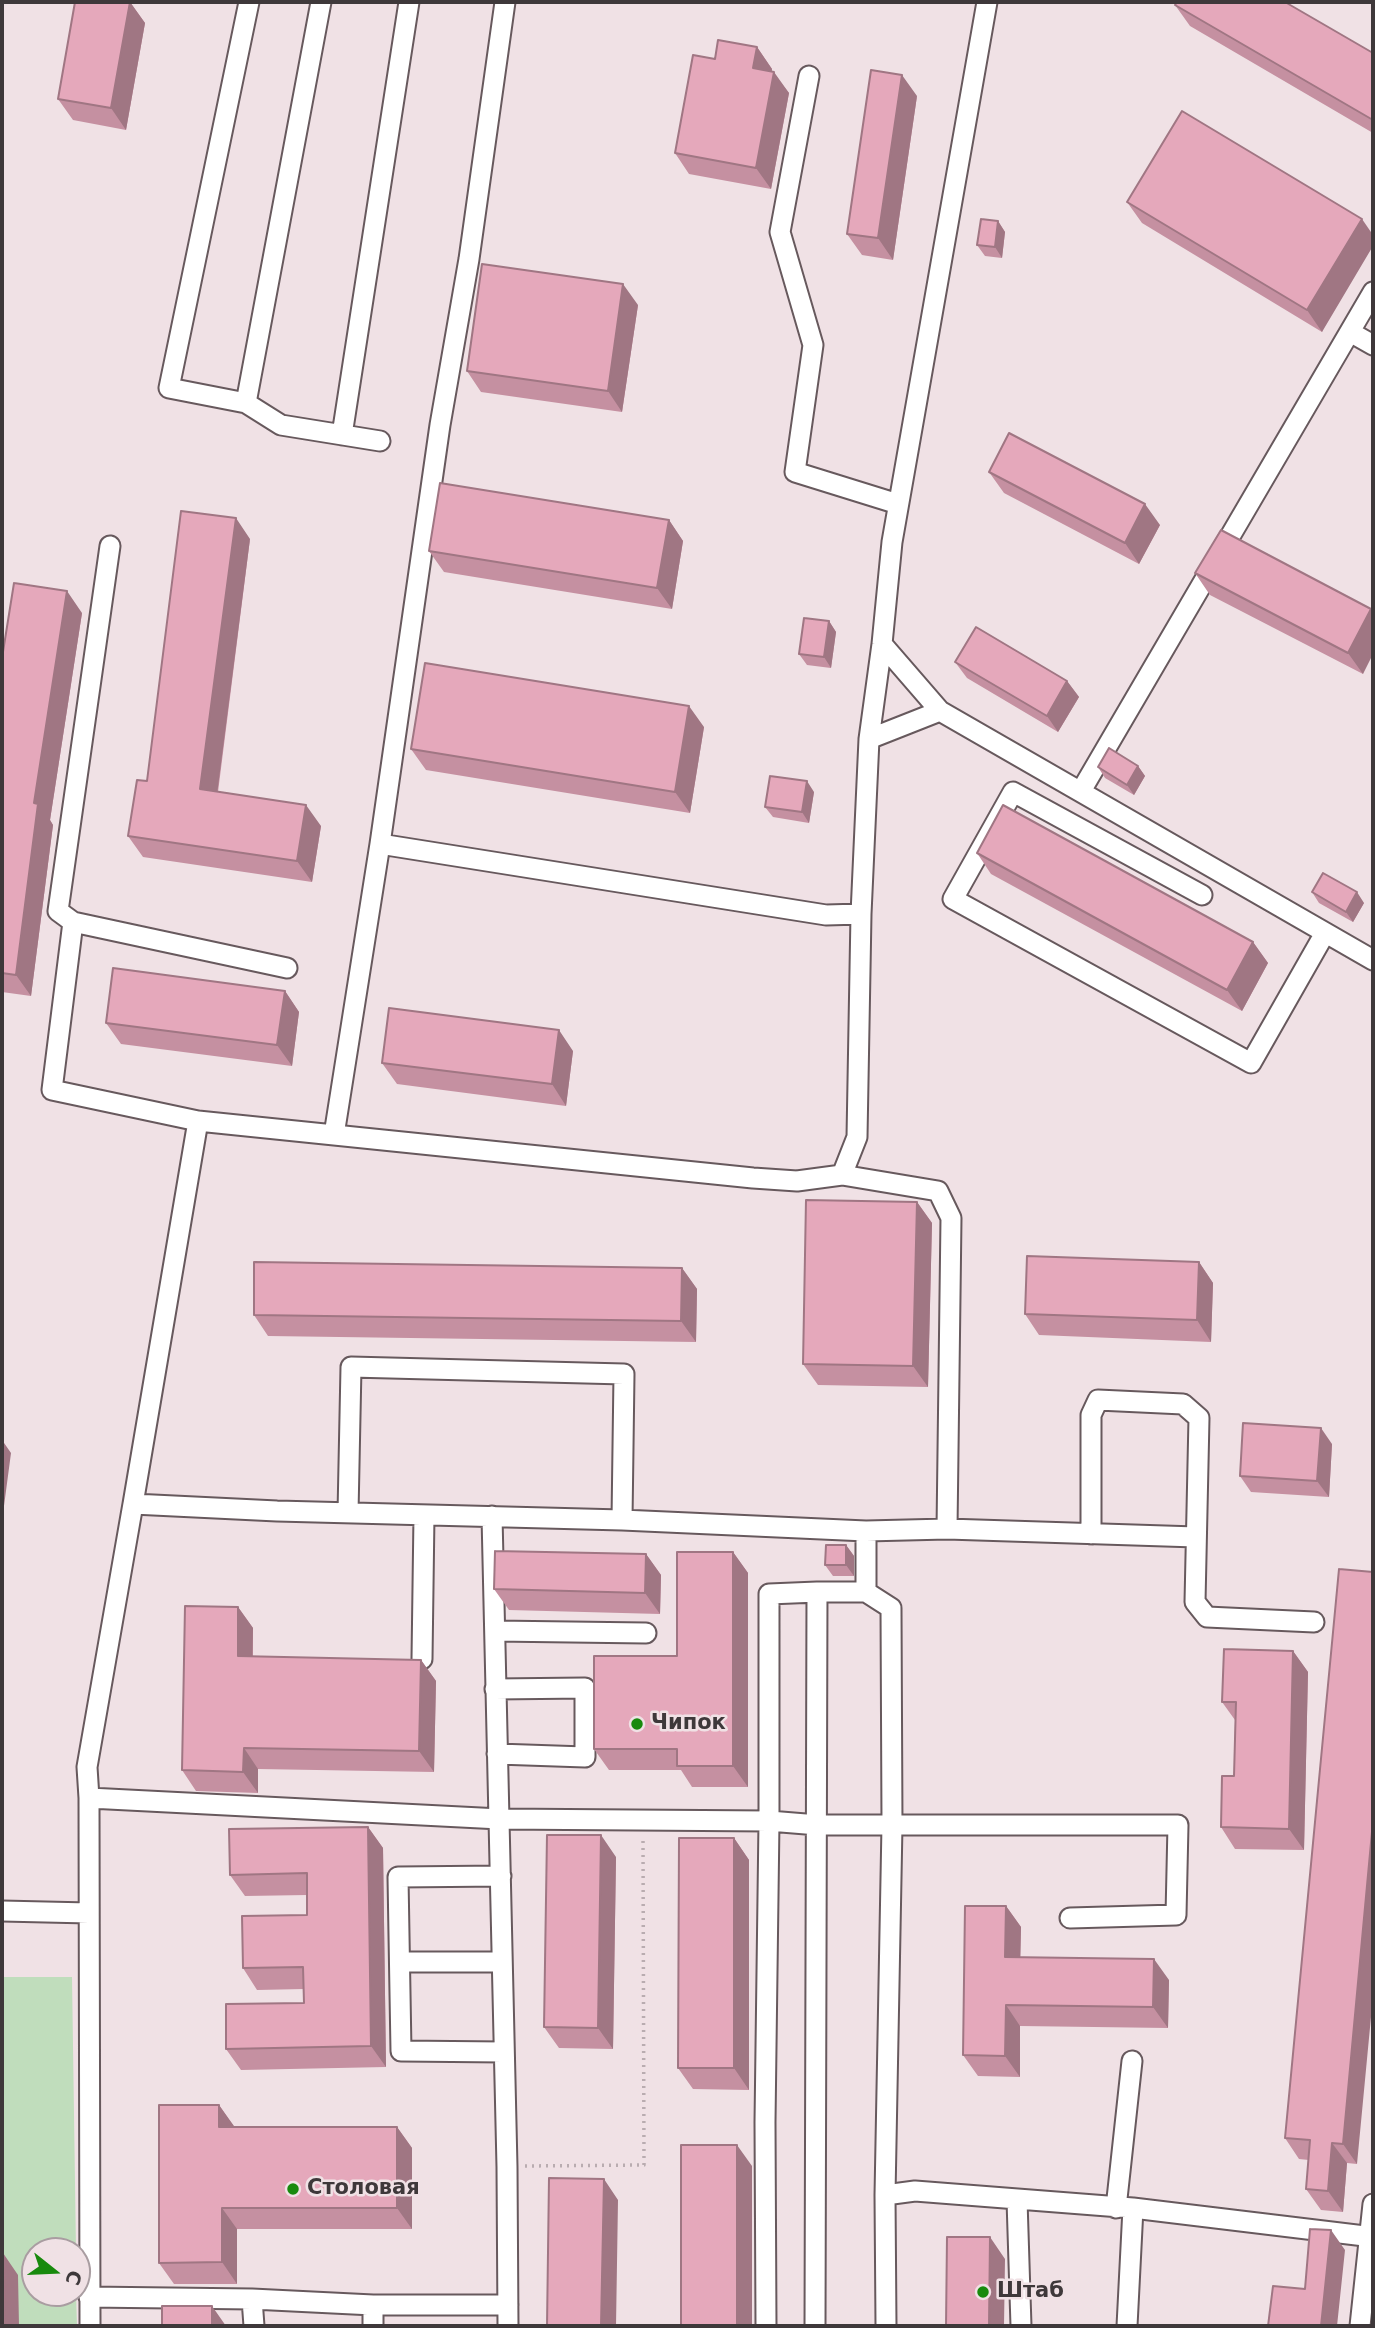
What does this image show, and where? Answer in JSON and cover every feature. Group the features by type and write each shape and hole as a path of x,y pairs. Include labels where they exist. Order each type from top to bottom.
{"street":[{"path":"249,2 169,388 246,402 281,425 380,441"},
{"path":"246,402 321,2"},
{"path":"342,435 409,2"},
{"path":"334,1135 380,844 440,425 469,260 506,2"},
{"path":"842,1175 858,1137 861,914 869,739 892,542 987,2"},
{"path":"809,76 780,233 814,345 795,472 898,504"},
{"path":"1081,792 1373,292"},
{"path":"1350,332 1373,345"},
{"path":"110,546 58,911 73,922 287,968"},
{"path":"882,644 940,711 1373,960"},
{"path":"869,739 940,711"},
{"path":"1202,895 1013,792 953,899 1251,1063 1325,933"},
{"path":"380,844 826,915 861,914"},
{"path":"73,922 52,1090 198,1121 753,1178 797,1181 842,1175 938,1191 951,1218 947,1529"},
{"path":"89,2237 88,1767 198,1121"},
{"path":"348,1513 351,1367 624,1374 622,1520"},
{"path":"1091,1534 1091,1415 1098,1400 1183,1404 1199,1418 1195,1602 1207,1617 1314,1622"},
{"path":"134,1504 866,1531 947,1529 1196,1537"},
{"path":"422,1659 424,1515"},
{"path":"492,1516 507,2166 508,2326"},
{"path":"866,1531 866,1592"},
{"path":"815,2326 817,1592"},
{"path":"766,2326 769,1594 817,1592 866,1592 891,1608 892,1825 885,2195 886,2326"},
{"path":"495,1630 646,1633"},
{"path":"495,1689 584,1689 585,1757 497,1754"},
{"path":"89,1798 500,1819 769,1821 818,1825 1178,1825 1176,1915 1070,1918"},
{"path":"501,1877 398,1877 401,2051 503,2052"},
{"path":"2,1911 89,1913"},
{"path":"400,1962 502,1962"},
{"path":"1127,2326 1125,2208 1132,2061"},
{"path":"885,2195 915,2191 1125,2208 1372,2237"},
{"path":"1017,2200 1021,2326"},
{"path":"1360,2326 1372,2237 1373,2204"},
{"path":"91,2297 252,2299 373,2305 508,2305"},
{"path":"252,2299 254,2326"},
{"path":"373,2305 373,2326"},
{"path":"89,2307 90,2326"}],"path":[{"path":"507,2166 644,2165 643,1821"}],"green space":[{"path":"2,1977 72,1977 76,2237 21,2237 21,2307 76,2307 77,2326 2,2326"}],"building":[{"path":"75,2 130,2 111,108 58,99"},
{"path":"1177,2 1285,2 1373,53 1373,120 1175,5"},
{"path":"718,40 757,47 753,68 774,72 756,168 675,153 693,55 715,59"},
{"path":"871,70 902,75 878,238 847,234"},
{"path":"1182,111 1362,219 1307,310 1127,202"},
{"path":"981,219 998,221 995,247 977,245"},
{"path":"482,264 623,284 608,391 467,371"},
{"path":"1009,433 1145,504 1125,543 989,472"},
{"path":"440,483 669,520 657,588 429,551"},
{"path":"181,511 236,518 200,789 306,805 297,861 128,836 137,780 147,781"},
{"path":"1221,530 1371,609 1348,653 1195,573"},
{"path":"14,583 67,591 34,803 38,804 16,975 2,973 2,658"},
{"path":"804,618 829,621 824,657 799,654"},
{"path":"976,627 1067,681 1047,716 955,662"},
{"path":"425,663 689,706 675,792 411,749"},
{"path":"1109,748 1138,766 1127,785 1098,767"},
{"path":"770,776 807,781 802,812 765,807"},
{"path":"1003,805 1253,942 1227,990 977,853"},
{"path":"1323,873 1357,892 1346,912 1312,892"},
{"path":"113,968 285,991 277,1045 106,1023"},
{"path":"389,1008 559,1030 552,1084 382,1063"},
{"path":"806,1200 917,1202 913,1366 803,1364"},
{"path":"1027,1256 1199,1262 1197,1320 1025,1314"},
{"path":"254,1262 682,1268 681,1321 254,1315"},
{"path":"1243,1423 1321,1428 1317,1481 1240,1476"},
{"path":"826,1545 846,1545 846,1565 825,1565"},
{"path":"495,1551 646,1554 645,1593 494,1589"},
{"path":"677,1552 733,1552 733,1766 677,1766 677,1749 594,1749 594,1656 677,1656"},
{"path":"1339,1569 1373,1572 1373,1821 1343,2144 1332,2143 1328,2191 1306,2189 1310,2140 1285,2138"},
{"path":"185,1606 238,1607 238,1656 421,1660 419,1751 244,1748 243,1772 182,1770"},
{"path":"1224,1649 1293,1651 1289,1829 1221,1827 1222,1776 1234,1776 1236,1702 1222,1702"},
{"path":"368,1827 371,2046 226,2049 226,2004 304,2003 303,1967 243,1968 242,1916 307,1915 307,1873 230,1875 229,1829"},
{"path":"547,1835 601,1835 598,2028 544,2027"},
{"path":"679,1838 734,1838 734,2068 678,2068"},
{"path":"965,1906 1006,1906 1005,1957 1154,1959 1153,2007 1006,2005 1005,2056 963,2055"},
{"name":"Столовая","path":"159,2105 219,2105 219,2127 397,2127 397,2208 222,2208 222,2262 159,2263"},
{"path":"681,2145 737,2145 737,2326 681,2326"},
{"path":"549,2178 604,2179 601,2326 547,2326"},
{"path":"1310,2229 1331,2230 1321,2326 1268,2326 1273,2286 1305,2289"},
{"path":"947,2237 990,2237 989,2326 946,2326"},
{"path":"3,2253 5,2326 2,2326"},
{"path":"162,2306 212,2306 212,2326 162,2326"}],"place":[{"name":"Чипок","path":"637,1724"},
{"name":"Столовая","path":"293,2189"},
{"name":"Штаб","path":"983,2292"}]}
